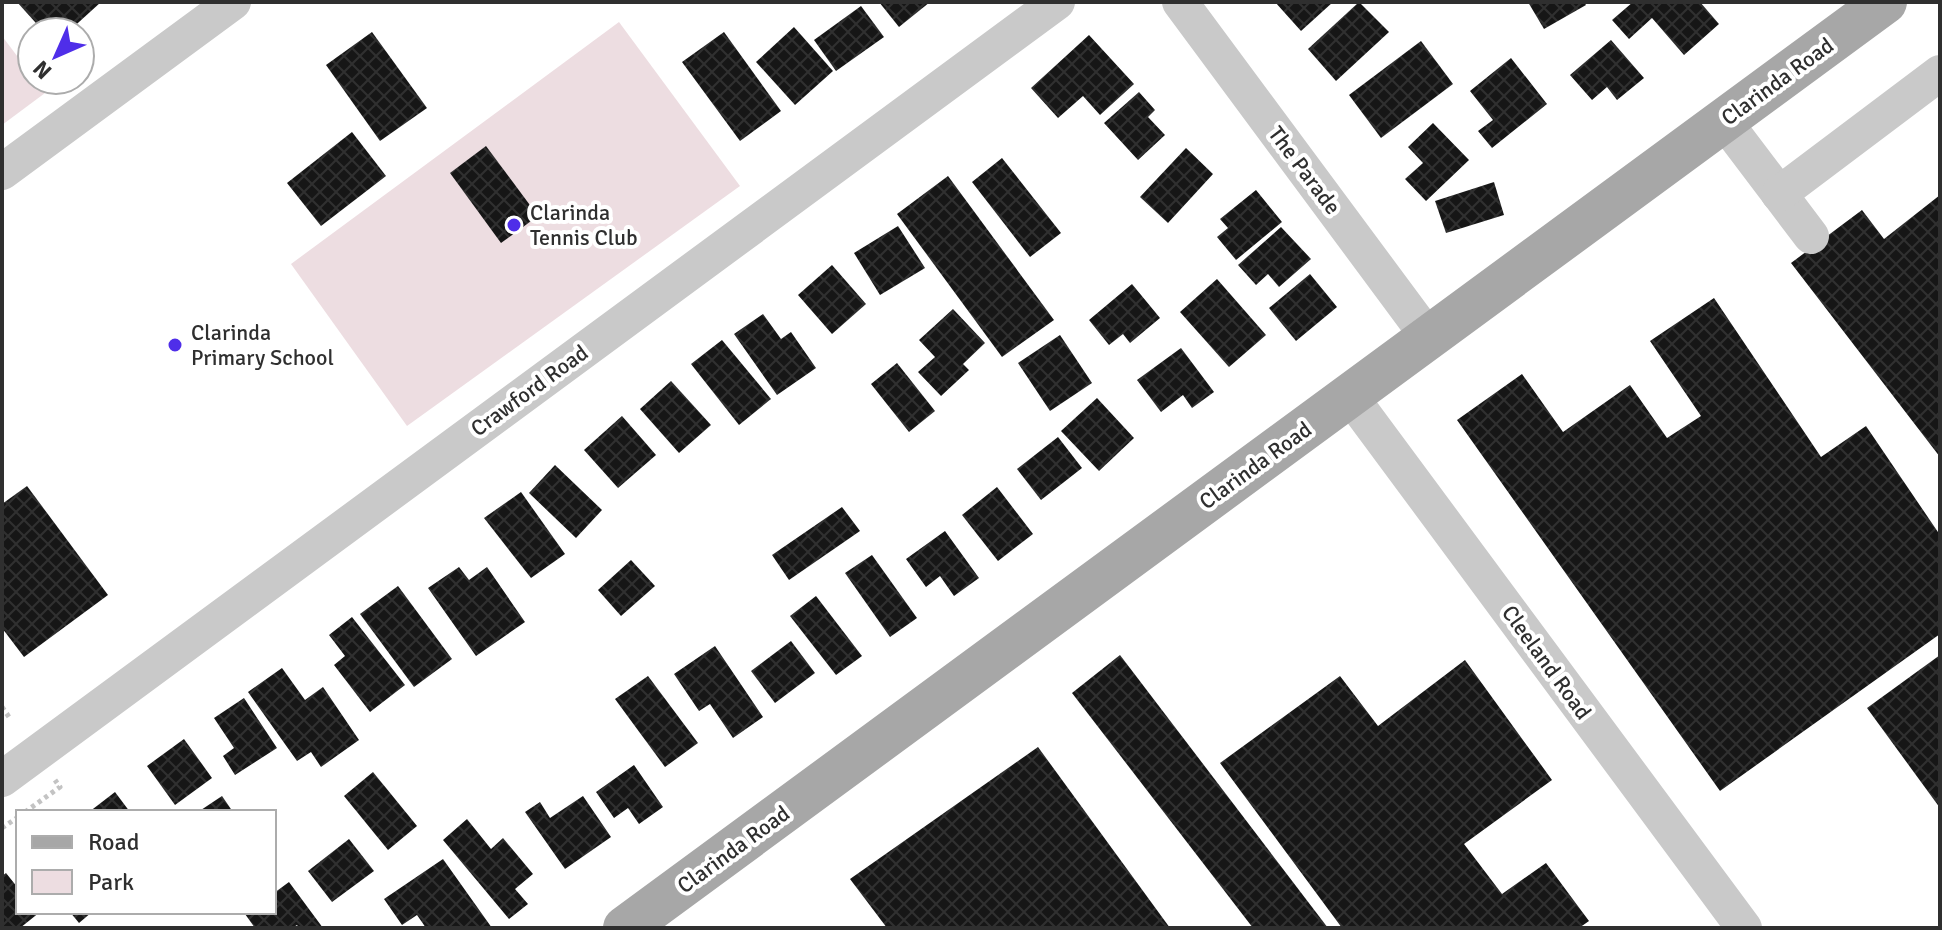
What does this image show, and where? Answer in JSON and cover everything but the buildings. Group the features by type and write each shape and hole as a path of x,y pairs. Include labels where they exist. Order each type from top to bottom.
{"main road":[{"name":"Clarinda Road","path":"625,928 1885,2"}],"street":[{"path":"2,172 233,2"},
{"name":"Crawford Road","path":"2,779 1057,2"},
{"name":"The Parade","path":"1180,2 1429,338"},
{"path":"1779,194 1940,73"},
{"path":"1724,121 1811,236"},
{"name":"Cleeland Road","path":"1350,396 1744,928"}],"path":[{"path":"2,707 9,717"},
{"path":"28,810 60,787 53,777"}],"green space":[{"name":"Clarinda Tennis Club","path":"619,22 740,186 407,426 291,264"},
{"path":"2,36 16,55 16,96 41,96 2,125"}],"place":[{"name":"Clarinda Tennis Club","path":"514,225"},
{"name":"Clarinda Primary School","path":"175,345"}]}
